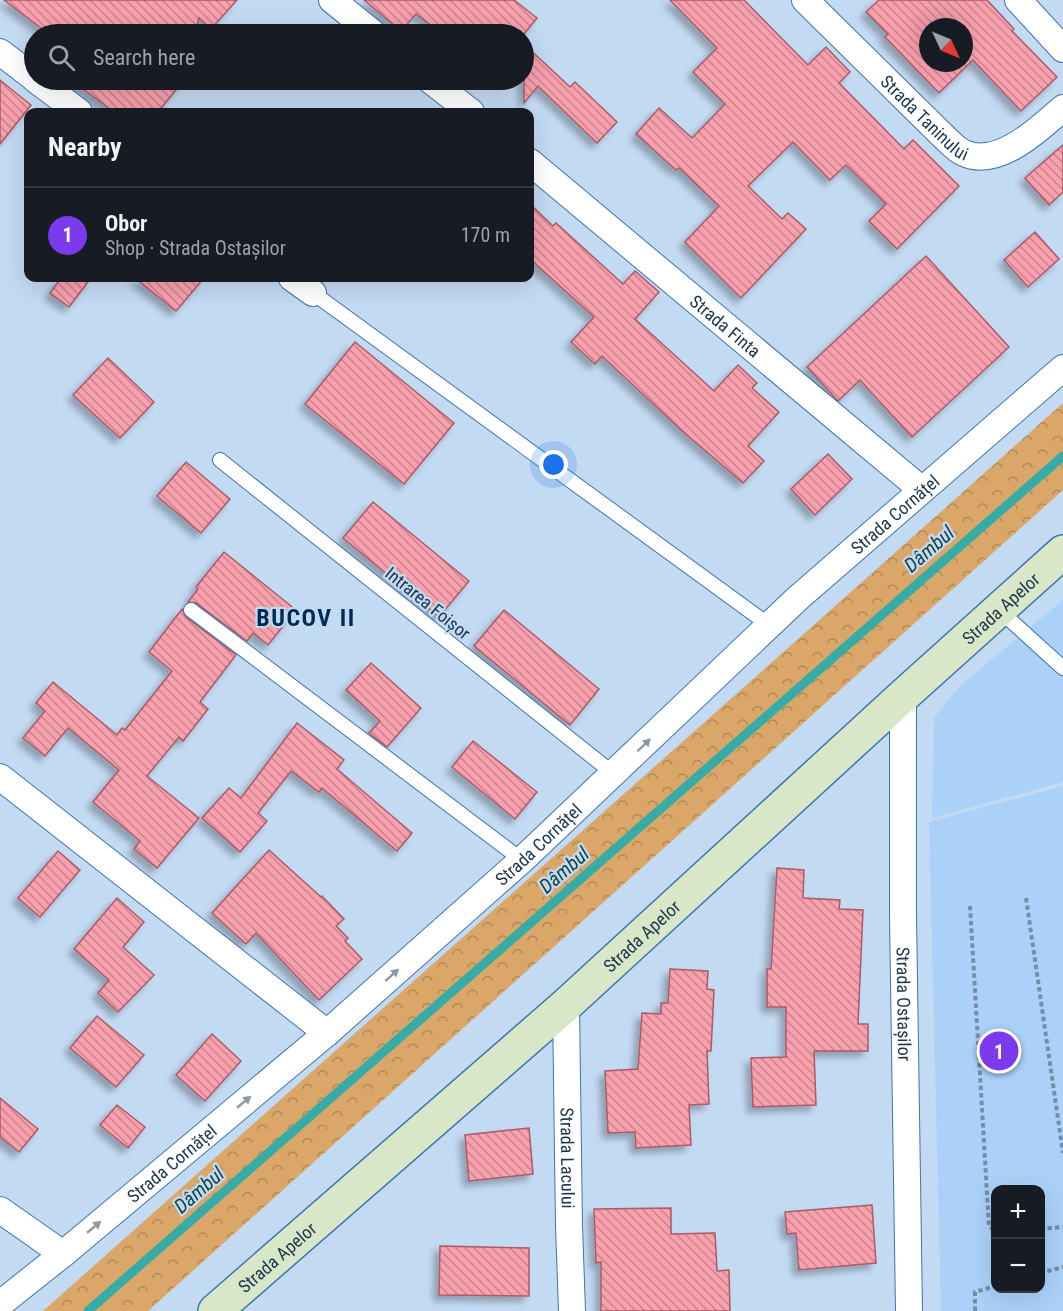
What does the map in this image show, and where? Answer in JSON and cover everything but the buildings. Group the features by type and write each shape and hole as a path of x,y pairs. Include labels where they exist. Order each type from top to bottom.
{"street":[{"path":"332,0 362,24"},
{"name":"Strada Taninului","path":"806,0 942,135 964,153 986,157 1010,149 1063,108"},
{"path":"1018,0 1063,49"},
{"path":"0,52 24,71"},
{"path":"50,90 74,108"},
{"path":"443,90 466,108"},
{"name":"Strada Finta","path":"534,165 922,490"},
{"path":"297,282 313,294"},
{"name":"Strada Cornățel","path":"0,1304 327,1033 522,860 770,625 1063,368"},
{"name":"Strada Apelor","path":"223,1307 566,1005 1063,552"},
{"name":"Strada Ostașilor","path":"903,696 903,915 909,1311"},
{"path":"0,777 327,1033"},
{"name":"Strada Lacului","path":"566,1005 568,1226 572,1311"},
{"path":"0,1210 63,1254"}],"lane":[{"path":"313,294 770,625"},
{"name":"Intrarea Foișor","path":"220,460 614,774"},
{"path":"998,609 1063,669"},
{"path":"191,610 522,860"}],"path":[{"path":"1026,898 1063,1153"},
{"path":"970,906 988,1227 991,1228"},
{"path":"1045,1229 1063,1227"},
{"path":"1045,1273 1063,1267"},
{"path":"975,1311 975,1292 991,1287"}],"shaded area":[{"path":"1063,600 1063,782 932,818 934,718 960,686"},
{"path":"1063,786 1063,1311 941,1311 929,822"}],"green space":[{"path":"1063,403 1063,490 148,1311 43,1311"}],"waterway":[{"name":"Dâmbul","path":"88,1311 1063,456"}],"place":[{"name":"Obor","path":"999,1051"}],"district":[{"name":"BUCOV II","path":"306,618"}]}
